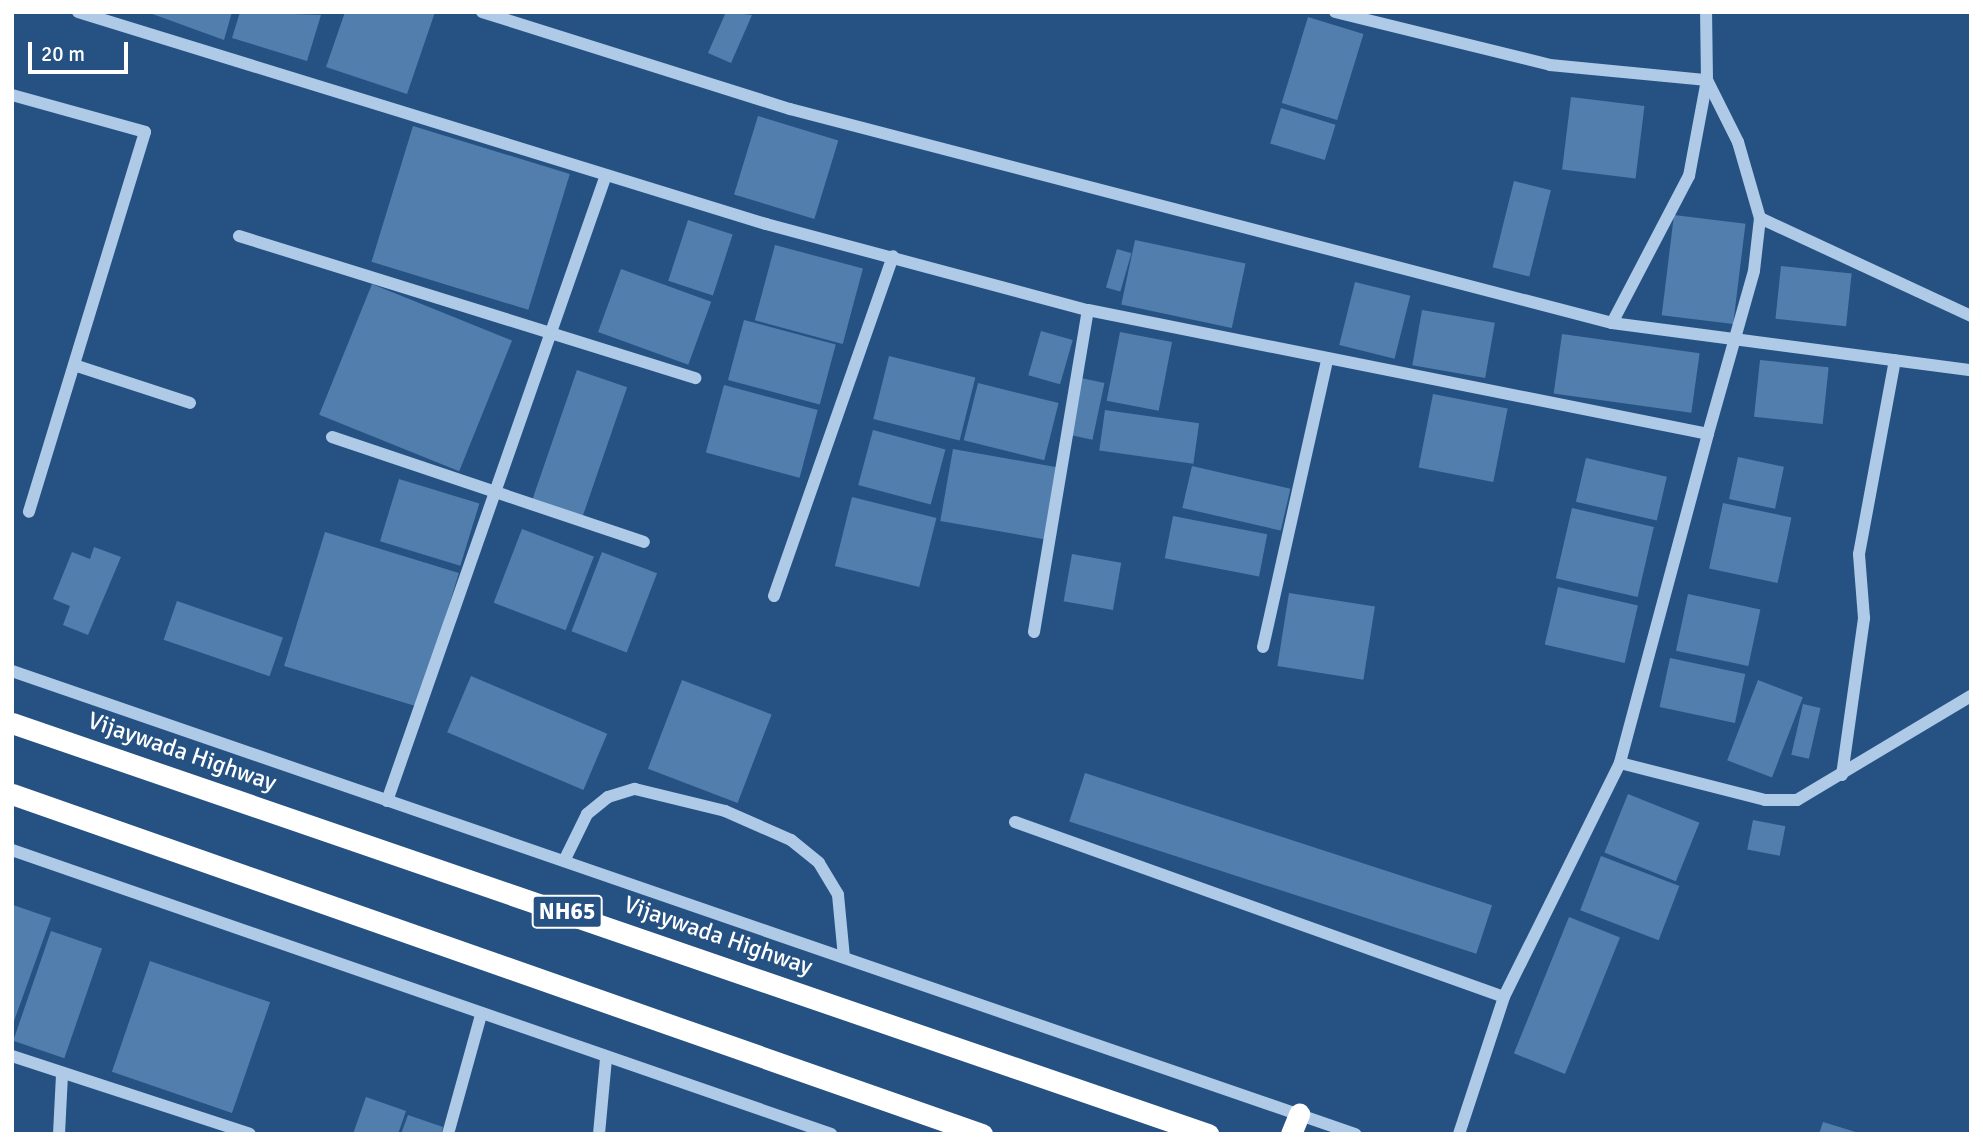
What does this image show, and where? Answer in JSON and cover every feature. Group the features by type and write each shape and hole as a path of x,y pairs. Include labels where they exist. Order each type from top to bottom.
{"highway":[{"name":"Vijaywada Highway","path":"12,723 1208,1134"},
{"path":"12,794 982,1134"}],"street":[{"path":"78,12 606,175 1088,310 1327,360 1708,434"},
{"path":"482,12 790,108 1612,323 1971,370"},
{"path":"1335,12 1550,65 1707,80"},
{"path":"1612,323 1689,176 1707,80 1706,12"},
{"path":"1459,1134 1504,997 1620,763 1732,340 1754,271 1760,218 1738,142 1707,80"},
{"path":"12,95 145,132 29,512"},
{"path":"387,801 545,334 606,175"},
{"path":"1760,218 1971,316"},
{"path":"239,236 545,334 695,378"},
{"path":"774,596 893,256"},
{"path":"1034,632 1088,310"},
{"path":"1262,647 1327,360"},
{"path":"1842,775 1864,618 1859,554 1895,360"},
{"path":"74,365 191,403"},
{"path":"331,437 644,542"},
{"path":"12,671 844,957 1295,1124 1354,1134"},
{"path":"1620,763 1780,801 1797,800 1971,696"},
{"path":"565,859 587,814 608,797 635,789 725,811 791,840 819,863 838,895 844,957"},
{"path":"1015,822 1504,997"},
{"path":"12,850 481,1016 831,1134"},
{"path":"448,1134 481,1016"},
{"path":"12,1056 235,1132 250,1134"},
{"path":"599,1134 606,1058"},
{"path":"59,1134 62,1074"}],"building":[{"path":"147,12 232,12 224,40"},
{"path":"240,12 321,15 307,61 232,38"},
{"path":"345,12 435,12 407,94 326,67"},
{"path":"726,12 752,15 731,63 708,53"},
{"path":"1308,17 1363,34 1337,120 1282,103"},
{"path":"1571,97 1644,106 1636,178 1562,169"},
{"path":"1281,108 1336,125 1325,160 1270,143"},
{"path":"758,116 838,141 814,219 734,194"},
{"path":"413,126 570,174 528,310 371,262"},
{"path":"1514,181 1551,190 1529,277 1492,267"},
{"path":"1674,215 1745,224 1733,324 1662,315"},
{"path":"688,220 733,235 713,295 668,281"},
{"path":"1135,240 1246,263 1232,328 1121,305"},
{"path":"775,245 863,269 843,344 755,320"},
{"path":"1117,249 1131,253 1120,292 1106,287"},
{"path":"1781,266 1852,273 1846,326 1775,319"},
{"path":"621,269 711,302 688,365 598,332"},
{"path":"1355,282 1410,296 1395,359 1339,345"},
{"path":"372,284 512,341 459,471 319,415"},
{"path":"1422,310 1495,323 1485,378 1412,365"},
{"path":"744,320 836,345 820,404 728,380"},
{"path":"1041,331 1073,340 1060,384 1028,375"},
{"path":"1120,332 1172,342 1159,411 1107,401"},
{"path":"1562,334 1700,353 1691,413 1554,393"},
{"path":"889,356 975,378 960,441 873,419"},
{"path":"1760,360 1829,367 1823,424 1754,417"},
{"path":"577,370 627,387 583,516 533,499"},
{"path":"1081,378 1104,383 1092,440 1069,435"},
{"path":"978,383 1059,403 1044,460 964,440"},
{"path":"724,385 818,410 800,478 706,453"},
{"path":"1433,394 1508,409 1493,482 1419,468"},
{"path":"1105,410 1199,423 1193,464 1099,451"},
{"path":"873,430 945,449 931,504 858,485"},
{"path":"953,449 1058,468 1046,539 940,521"},
{"path":"1738,457 1784,467 1775,509 1729,499"},
{"path":"1586,458 1667,477 1657,521 1576,502"},
{"path":"1192,466 1290,489 1281,531 1182,508"},
{"path":"399,479 479,504 460,566 380,541"},
{"path":"852,497 936,518 919,587 835,566"},
{"path":"1723,503 1791,518 1778,583 1709,569"},
{"path":"1572,508 1654,527 1638,597 1556,578"},
{"path":"1173,516 1267,534 1259,577 1165,558"},
{"path":"522,529 594,557 566,630 494,603"},
{"path":"325,532 459,573 418,707 284,666"},
{"path":"94,547 121,557 88,635 63,625 70,606 53,599 72,552 90,559"},
{"path":"602,552 657,573 627,652 572,631"},
{"path":"1072,554 1121,563 1113,610 1064,601"},
{"path":"1558,587 1638,605 1625,663 1545,644"},
{"path":"1289,593 1375,607 1363,680 1277,666"},
{"path":"1688,594 1760,609 1748,666 1676,651"},
{"path":"177,601 283,637 270,676 164,640"},
{"path":"1670,658 1745,674 1735,723 1660,707"},
{"path":"471,676 607,734 583,790 447,732"},
{"path":"682,680 772,714 738,803 648,769"},
{"path":"1758,680 1803,697 1772,777 1727,760"},
{"path":"1803,704 1821,708 1809,759 1791,755"},
{"path":"1085,773 1492,905 1476,954 1069,822"},
{"path":"1628,794 1699,823 1676,881 1604,852"},
{"path":"1753,820 1785,826 1780,856 1747,849"},
{"path":"1601,856 1679,886 1659,940 1580,910"},
{"path":"13,905 51,918 13,1024 12,907"},
{"path":"1569,917 1620,938 1565,1074 1514,1053"},
{"path":"51,931 102,949 64,1058 13,1041"},
{"path":"150,961 270,1002 232,1113 112,1072"},
{"path":"366,1097 406,1111 398,1134 353,1134"},
{"path":"408,1115 443,1127 441,1134 401,1134"},
{"path":"1823,1122 1859,1133 1819,1134"}]}
